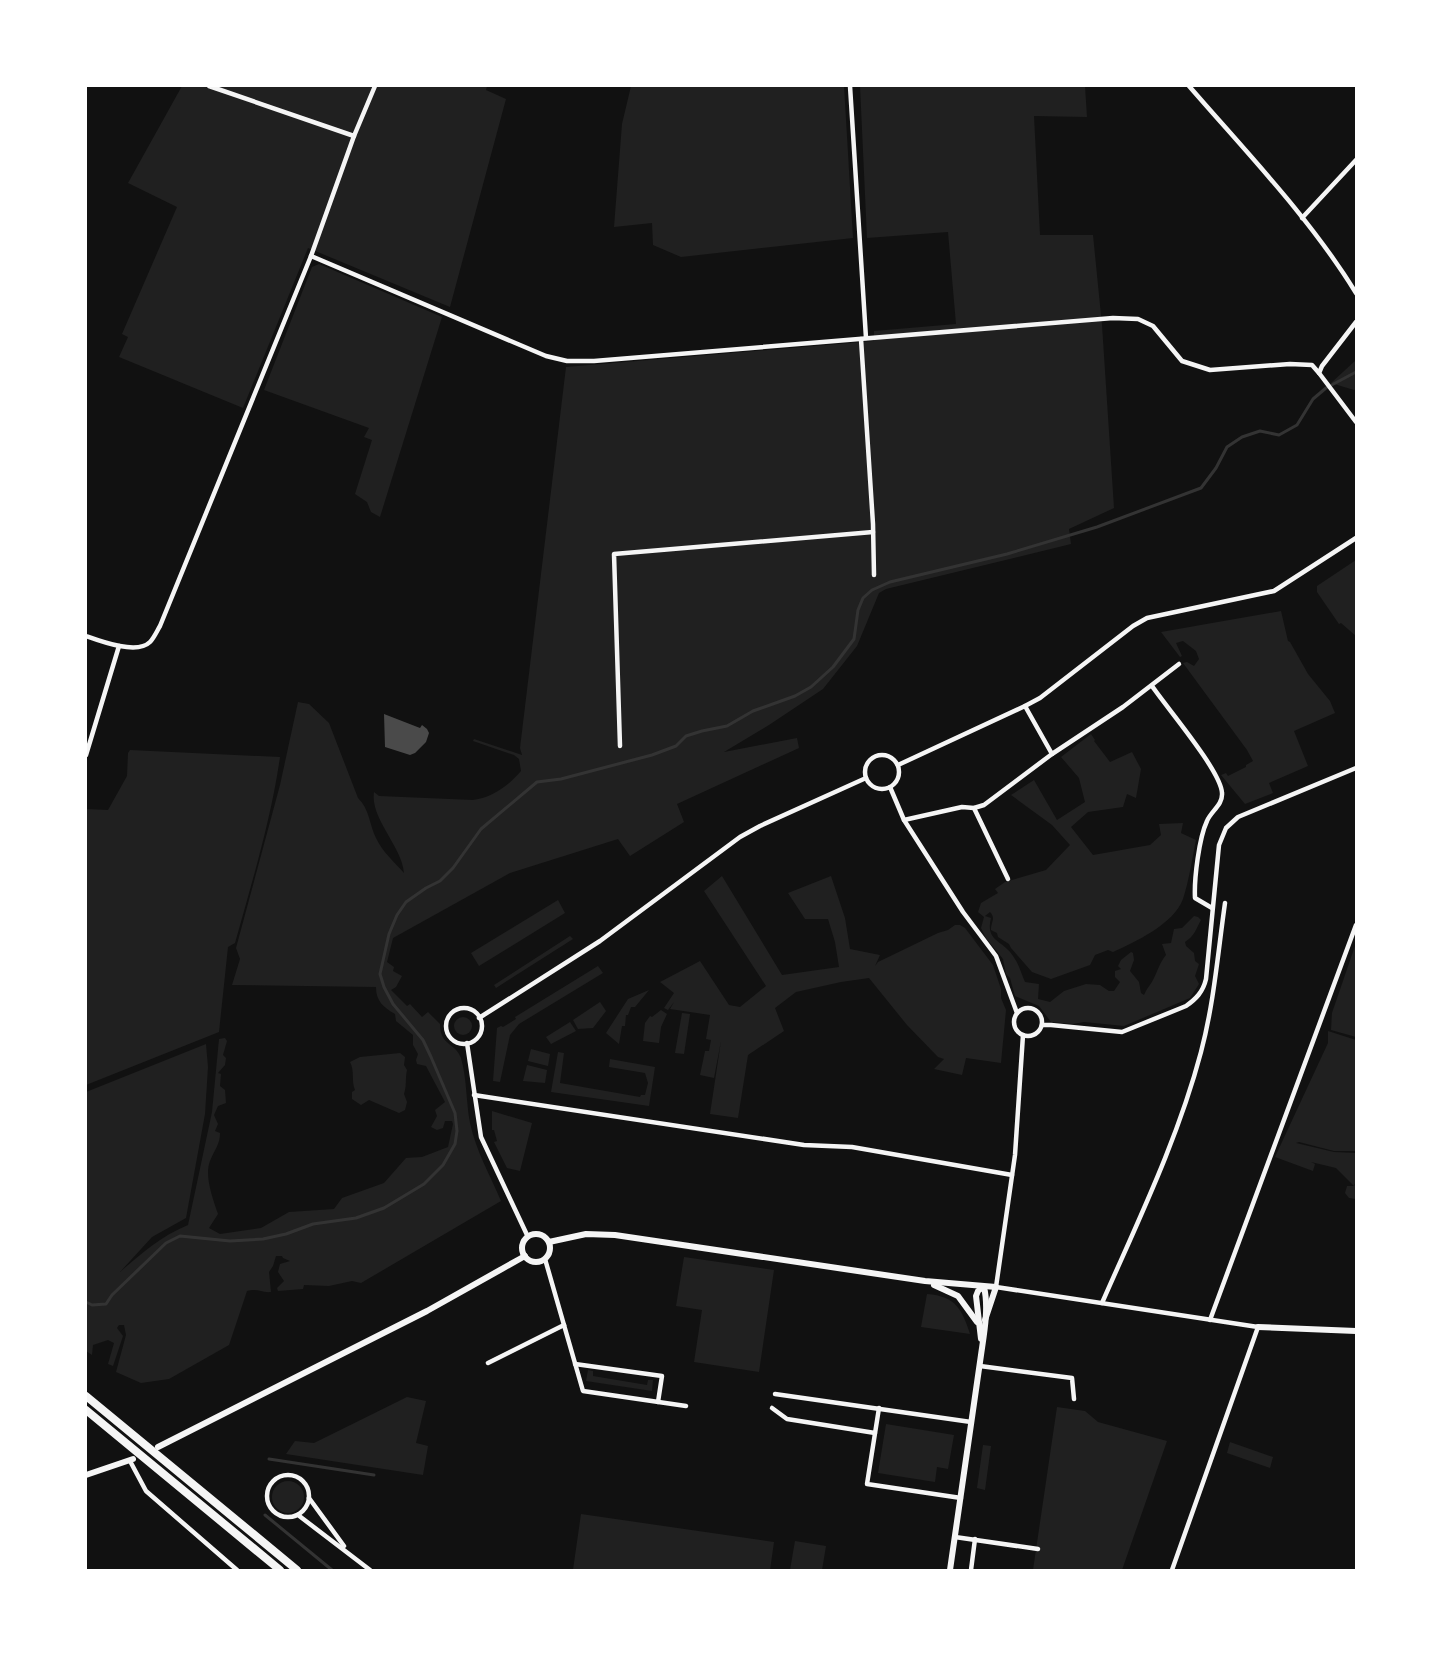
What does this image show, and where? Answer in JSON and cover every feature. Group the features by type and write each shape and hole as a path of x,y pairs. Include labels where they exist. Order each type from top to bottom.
{"highway":[{"path":"86,1396 297,1570"},
{"path":"86,1410 280,1570"}],"street":[{"path":"209,86 354,136"},
{"path":"86,636 119,646 139,646 148,644 160,626 311,256 354,136 375,86"},
{"path":"850,86 874,575"},
{"path":"1190,86 1338,262 1356,293"},
{"path":"1302,218 1356,160"},
{"path":"311,256 546,356 567,361 594,361 1113,318 1138,320 1154,326 1182,361 1198,367 1210,370 1290,364 1312,365 1356,422"},
{"path":"1319,373 1356,322"},
{"path":"620,746 614,554 873,532"},
{"path":"898,765 1040,698 1133,626 1147,618 1274,591 1356,538"},
{"path":"86,755 119,646"},
{"path":"904,820 962,807 974,808 984,805 1052,754 1152,686 1179,664"},
{"path":"1152,686 1174,718 1190,735 1220,783 1223,795 1204,828 1194,888 1195,898 1212,908"},
{"path":"1025,706 1052,754"},
{"path":"877,755 890,756 898,765 898,778 890,788 874,788 866,778 865,768 868,762 877,755"},
{"path":"1042,1026 1122,1032 1186,1006 1198,996 1204,984 1219,845 1223,833 1233,821 1252,811 1356,768"},
{"path":"479,1018 600,941 740,837 866,778"},
{"path":"890,788 904,820 963,912 996,956 1017,1013"},
{"path":"974,808 1008,879"},
{"path":"1102,1303 1179,1123 1195,1072 1212,997 1225,903"},
{"path":"1210,1320 1356,926"},
{"path":"462,1008 472,1010 479,1018 481,1026 480,1034 475,1040 467,1043 458,1043 447,1031 448,1019 452,1013 462,1008"},
{"path":"1025,1008 1035,1009 1041,1016 1042,1026 1035,1035 1023,1035 1016,1030 1014,1021 1017,1013 1025,1008"},
{"path":"985,1320 996,1287 1012,1175 1023,1035"},
{"path":"467,1043 481,1137 528,1237"},
{"path":"474,1095 804,1145 852,1147 1012,1175"},
{"path":"539,1234 549,1242 550,1251 545,1259 533,1262 525,1257 522,1245 528,1237 539,1234"},
{"path":"549,1242 586,1234 615,1235 925,1281 996,1287 1258,1327 1356,1331"},
{"path":"158,1447 428,1311 525,1257"},
{"path":"545,1259 583,1391 686,1406"},
{"path":"982,1348 975,1296 978,1291 997,1278"},
{"path":"925,1281 958,1296 977,1322"},
{"path":"950,1570 980,1366 985,1320 984,1287"},
{"path":"488,1363 564,1325"},
{"path":"1172,1570 1258,1327"},
{"path":"575,1364 662,1376 658,1402"},
{"path":"980,1366 1072,1378 1074,1399"},
{"path":"775,1394 971,1422"},
{"path":"772,1408 787,1419 875,1433"},
{"path":"879,1408 867,1484 961,1498"},
{"path":"86,1475 132,1460 146,1491 237,1570"},
{"path":"309,1498 304,1511 298,1515 284,1517 273,1511 267,1498 271,1485 281,1477 294,1476 304,1483 309,1498 351,1555"},
{"path":"298,1515 370,1570"},
{"path":"955,1537 1038,1549"},
{"path":"971,1570 975,1539"}],"shaded area":[{"path":"182,86 487,86 486,90 506,99 450,307 308,248 243,408 119,357 128,337 122,334 177,207 128,183"},
{"path":"631,86 844,86 853,238 681,257 653,245 652,223 614,227 622,124"},
{"path":"860,86 1085,86 1087,117 1034,116 1040,235 1093,235 1102,325 1114,508 1069,529 1071,544 886,589 879,593 857,646 823,689 724,752 797,738 799,748 677,804 684,822 630,856 618,839 510,873 393,938 387,962 394,967 393,971 402,976 396,987 391,990 407,1006 410,1004 422,1017 428,1012 440,1024 442,1036 461,1058 473,1133 501,1201 361,1283 352,1281 329,1286 304,1285 303,1289 278,1291 277,1288 284,1281 278,1272 280,1264 290,1261 282,1256 276,1256 269,1272 271,1292 247,1291 229,1345 169,1379 141,1383 116,1372 126,1335 124,1325 119,1325 117,1328 123,1336 113,1366 108,1364 114,1343 108,1340 93,1345 92,1355 86,1351 86,1092 206,1044 208,1067 205,1114 186,1218 152,1237 120,1272 160,1240 188,1225 212,1112 219,1039 225,1038 227,1041 223,1055 226,1058 225,1065 218,1073 221,1074 220,1086 225,1090 226,1103 218,1106 214,1115 218,1124 215,1131 220,1133 220,1137 208,1167 208,1174 218,1214 209,1228 220,1234 261,1228 289,1212 334,1209 342,1198 384,1183 406,1158 422,1157 448,1147 452,1121 445,1121 443,1128 437,1130 431,1127 437,1116 435,1110 445,1102 426,1066 417,1064 418,1054 413,1045 413,1035 396,1021 395,1014 381,1003 376,987 232,985 240,959 236,948 280,785 298,702 309,704 329,723 376,838 404,873 398,853 377,812 374,792 379,796 473,800 500,790 521,771 519,759 514,755 473,741 474,739 522,755 520,748 566,367 874,341 874,331 956,324 948,232 867,238"},
{"path":"319,264 442,317 380,517 371,512 367,502 355,494 372,440 364,437 369,428 264,390 312,267"},
{"path":"1356,360 1356,389 1331,383"},
{"path":"1356,560 1356,636 1341,623 1339,624 1317,592 1317,586"},
{"path":"1281,611 1288,641 1308,674 1330,701 1335,713 1294,731 1308,766 1269,783 1273,793 1245,804 1221,775 1226,773 1228,776 1253,761 1183,663 1187,662 1194,666 1199,659 1196,651 1183,641 1176,643 1182,656 1180,657 1161,632"},
{"path":"1091,734 1110,762 1132,752 1141,769 1136,798 1127,794 1123,807 1088,812 1071,827 1093,855 1150,845 1161,835 1159,824 1183,823 1181,833 1196,840 1187,885 1178,908 1153,931 1113,952 1108,950 1095,955 1090,965 1051,979 1032,972 1009,944 991,930 992,914 990,912 985,916 991,918 990,932 1013,956 1025,982 1039,984 1038,999 1050,1002 1064,991 1086,984 1100,985 1109,991 1114,991 1120,982 1115,977 1115,971 1121,969 1118,966 1121,960 1131,952 1134,960 1130,971 1139,982 1141,993 1144,995 1166,955 1162,944 1171,943 1174,929 1182,928 1194,916 1198,917 1201,920 1196,930 1185,942 1199,964 1195,976 1199,984 1190,998 1124,1026 1084,1022 1073,1024 1051,1022 1039,1006 1015,996 1003,959 986,938 981,928 984,917 978,912 981,903 998,893 995,889 1005,882 1046,870 1070,845 1052,825 1011,795 1034,780 1057,820 1085,802 1079,778 1061,757"},
{"path":"130,750 280,757 272,804 254,874 235,943 228,947 219,1032 86,1085 86,809 108,810 127,776"},
{"path":"722,876 782,975 839,967 828,919 805,919 788,893 831,876 845,918 850,949 880,955 875,966 878,962 955,925 965,928 993,965 1001,989 1001,998 1006,1010 1001,1063 966,1058 962,1075 934,1069 944,1059 938,1057 907,1025 869,978 841,982 796,992 775,1008 784,1031 748,1055 738,1118 710,1114 721,1041 714,1078 700,1075 705,1051 709,1051 711,1040 706,1039 710,1015 670,1009 674,1002 668,1010 664,1008 674,993 660,982 700,961 729,1005 740,1007 766,986 704,891"},
{"path":"558,900 565,913 479,966 471,953"},
{"path":"570,936 573,939 496,988 494,985"},
{"path":"1356,943 1356,1037 1331,1030 1332,1013"},
{"path":"598,966 603,973 519,1024 510,1035 500,1082 493,1081 497,1028 503,1027 516,1019 515,1017"},
{"path":"649,990 626,1015 619,1044 606,1033 628,999"},
{"path":"600,1002 606,1011 593,1028 578,1029 573,1020"},
{"path":"661,1010 667,1014 661,1027 659,1043 643,1041 645,1023 650,1016 652,1017"},
{"path":"682,1013 690,1014 684,1054 675,1053"},
{"path":"463,1017 469,1020 472,1026 469,1032 463,1035 457,1032 454,1026 457,1020"},
{"path":"570,1022 576,1031 551,1044 546,1037"},
{"path":"1328,1031 1356,1040 1356,1151 1334,1151 1296,1143 1334,1152 1356,1153 1354,1186 1336,1168 1311,1162 1315,1164 1313,1171 1275,1157 1328,1043"},
{"path":"531,1049 550,1054 548,1066 528,1061"},
{"path":"558,1052 564,1053 560,1083 640,1097 645,1095 648,1083 645,1073 609,1067 610,1059 655,1067 649,1106 551,1092"},
{"path":"400,1053 405,1057 404,1065 407,1070 405,1110 399,1113 369,1100 361,1105 352,1099 352,1092 355,1090 350,1062 360,1057"},
{"path":"527,1065 547,1070 545,1083 523,1081"},
{"path":"492,1111 532,1123 520,1171 507,1168 494,1142 497,1141 494,1130 492,1130"},
{"path":"1356,1184 1356,1199 1349,1198 1345,1193 1347,1186"},
{"path":"684,1257 774,1270 759,1372 694,1362 702,1310 676,1306"},
{"path":"927,1294 937,1295 951,1301 961,1311 970,1334 921,1327"},
{"path":"588,1370 593,1371 593,1376 647,1385 648,1380 653,1380 652,1391 586,1381"},
{"path":"407,1397 426,1401 416,1443 428,1446 423,1475 286,1454 295,1441 314,1443"},
{"path":"1057,1407 1085,1411 1098,1422 1167,1441 1122,1570 1033,1570"},
{"path":"886,1424 954,1435 948,1469 937,1467 935,1482 878,1473"},
{"path":"1230,1442 1273,1457 1270,1468 1227,1453"},
{"path":"983,1445 991,1446 985,1490 977,1488"},
{"path":"288,1481 299,1486 304,1497 299,1508 288,1513 277,1508 272,1497 277,1486"},
{"path":"581,1514 774,1542 770,1570 573,1570"},
{"path":"795,1541 826,1546 822,1570 790,1570"}],"building":[{"path":"384,714 420,728 422,725 429,733 426,742 410,755 385,747"}],"waterway":[{"path":"86,1302 92,1305 106,1304 112,1295 166,1243 180,1236 230,1241 263,1239 286,1234 313,1224 356,1218 384,1208 424,1184 443,1165 455,1144 457,1131 455,1113 423,1040 393,1004 384,987 380,974 389,934 397,915 406,902 440,881 453,868 481,829 537,782 561,779 652,755 676,746 686,736 727,726 753,711 795,696 811,687 833,667 854,639 858,610 863,598 872,590 890,582 1007,554 1097,527 1201,488 1216,468 1227,447 1242,437 1260,431 1279,435 1297,425 1313,399 1326,388 1356,372"},
{"path":"269,1459 374,1475"},
{"path":"265,1515 332,1570"}]}
